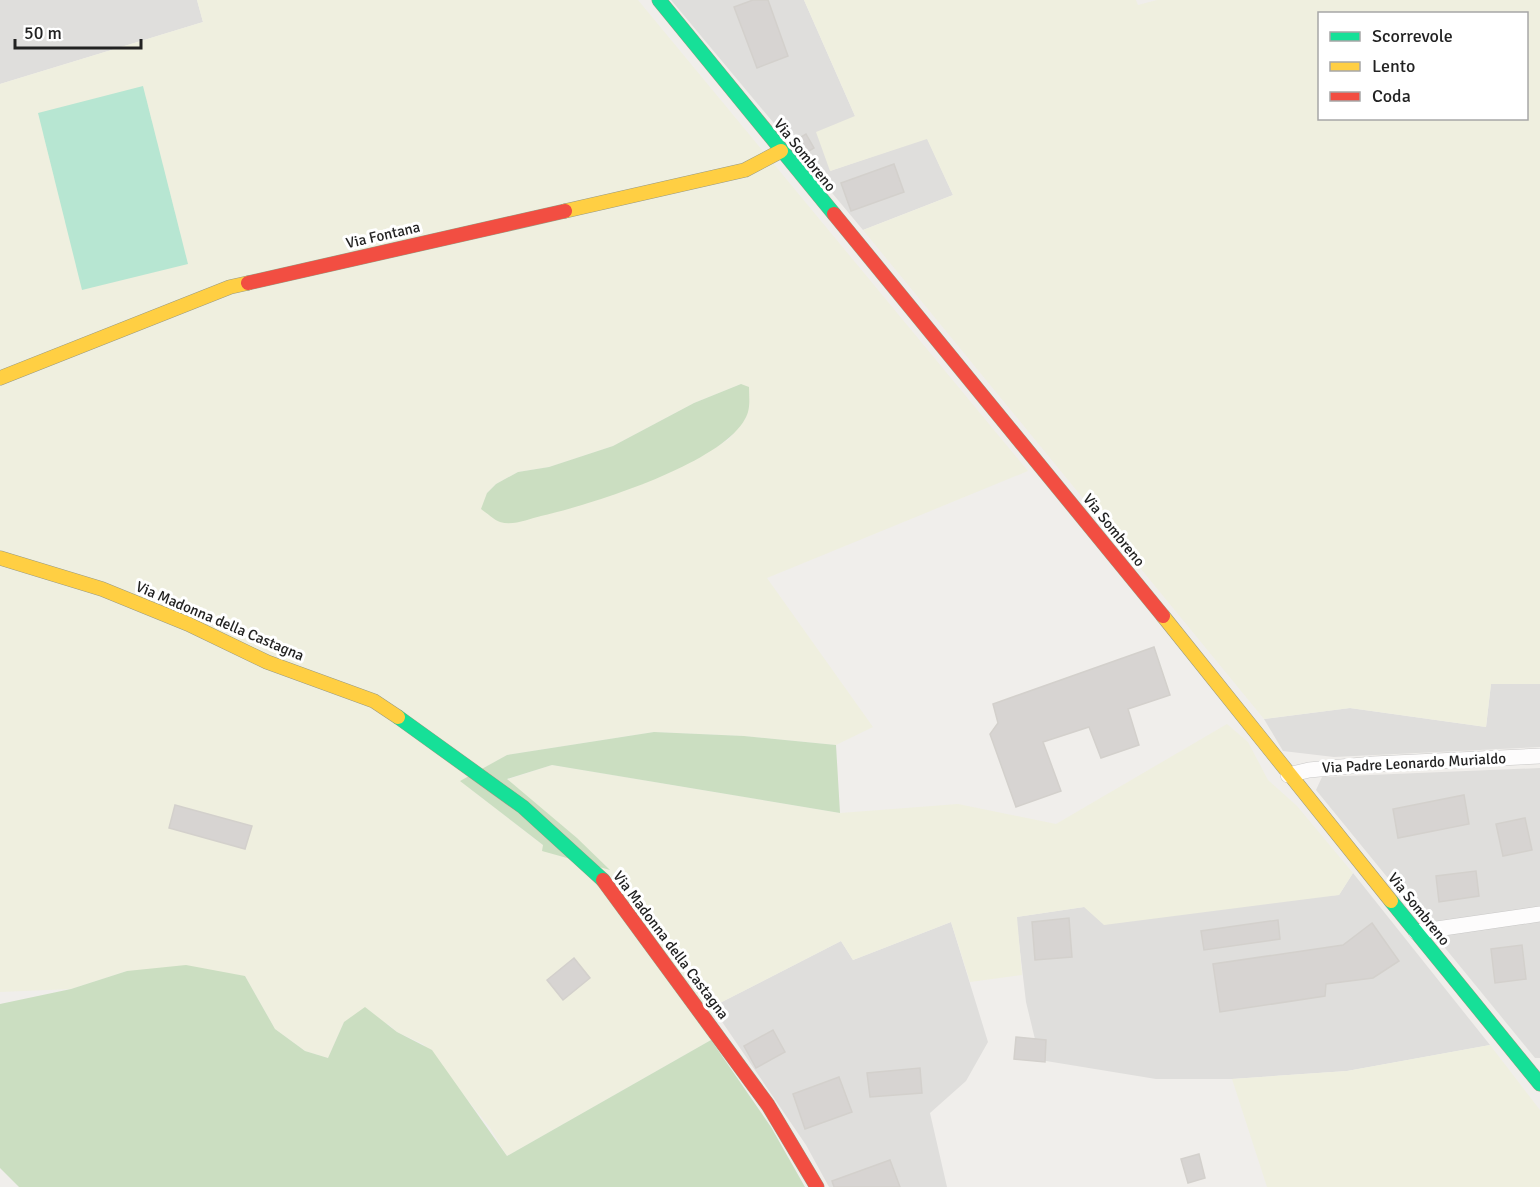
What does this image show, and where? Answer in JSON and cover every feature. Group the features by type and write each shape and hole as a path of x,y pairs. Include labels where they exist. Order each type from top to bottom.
{"street":[{"name":"Via Sombreno","path":"659,0 1242,713 1288,775 1540,1084"},
{"name":"Via Fontana","path":"0,378 230,287 745,170 781,151"},
{"name":"Via Madonna della Castagna","path":"0,558 102,589 188,624 267,662 374,701 455,756 523,807 601,878 768,1105 817,1187"},
{"name":"Via Padre Leonardo Murialdo","path":"1288,775 1309,770 1373,764 1540,756"},
{"path":"1416,932 1540,914"}],"shaded area":[{"path":"0,0 197,0 203,22 0,84"},
{"path":"671,0 804,0 855,116 830,171 927,138 953,195 863,230"},
{"path":"1491,684 1540,684 1540,747 1334,757 1283,751 1264,719 1350,708 1486,727"},
{"path":"1540,768 1540,1058 1535,1058 1316,790 1322,777"},
{"path":"1353,873 1490,1045 1347,1071 1232,1079 1156,1079 1040,1060 1026,1002 1016,917 1084,907 1339,895"},
{"path":"951,922 988,1042 966,1081 930,1113 947,1187 829,1187 806,1145 712,1007 841,941 853,960"}],"green space":[{"path":"197,0 638,0 1028,471 767,578 873,727 836,745 744,736 654,732 507,755 461,781 543,845 577,838 506,780 552,765 840,813 958,804 1056,824 1227,724 1248,742 1268,780 1297,806 1353,873 1339,895 1104,925 1084,907 1017,917 1022,975 970,982 951,922 853,960 841,941 712,1007 711,1040 507,1156 490,1128 423,1044 397,1032 388,1024 344,1022 328,1058 305,1051 275,1029 245,976 127,971 71,989 0,992 0,84 203,22","holes":["741,384 749,406 745,419 729,439 666,473 487,493 496,484 518,472 549,467 613,446 694,403"]},
{"path":"804,0 1136,0 1138,5 1157,0 1540,0 1540,684 1491,684 1486,727 1350,708 1264,719 863,230 953,195 927,139 830,171 816,132 855,116"},
{"path":"143,86 188,264 82,290 38,113"},
{"path":"741,384 749,387 749,407 745,419 731,436 710,452 683,467 590,503 521,522 500,522 481,509 487,493 496,484 518,472 549,467 613,446 694,403"},
{"path":"654,732 744,736 836,745 840,813 552,765 507,779 577,838 610,870 542,851 543,845 460,781 507,755"},
{"path":"186,965 245,976 275,1029 305,1051 328,1058 344,1022 365,1007 397,1032 432,1050 507,1156 711,1040 771,1127 805,1187 19,1187 0,1168 0,1004 71,989 127,971"},
{"path":"1490,1045 1540,1110 1540,1187 1267,1187 1232,1079 1347,1071"}],"building":[{"path":"753,0 768,0 788,56 757,68 734,7"},
{"path":"806,134 814,148 796,159 787,145"},
{"path":"894,164 904,192 851,211 841,183"},
{"path":"1154,647 1170,695 1128,709 1139,745 1101,758 1089,727 1043,742 1061,791 1016,807 990,734 998,723 993,704"},
{"path":"1464,795 1469,824 1398,838 1393,809"},
{"path":"175,805 252,826 245,849 169,828"},
{"path":"1525,818 1532,850 1503,856 1496,824"},
{"path":"1476,871 1479,896 1439,902 1436,876"},
{"path":"1069,918 1072,957 1035,960 1032,922"},
{"path":"1278,920 1280,939 1204,950 1201,931"},
{"path":"1372,923 1399,961 1373,978 1326,984 1325,996 1220,1012 1213,964 1343,945"},
{"path":"1522,945 1526,979 1495,983 1491,949"},
{"path":"574,958 590,978 563,1000 547,980"},
{"path":"773,1030 785,1052 756,1068 744,1046"},
{"path":"1016,1037 1046,1040 1045,1062 1014,1059"},
{"path":"920,1068 922,1093 870,1097 867,1073"},
{"path":"839,1077 852,1112 805,1129 793,1094"},
{"path":"1199,1154 1205,1178 1188,1183 1181,1159"},
{"path":"890,1160 900,1187 834,1187 832,1181"}],"traffic: fast":[{"path":"659,0 834,214"},
{"path":"398,717 523,807 603,880"},
{"path":"1391,901 1540,1084"}],"traffic: slow":[{"path":"565,211 745,170 781,151"},
{"path":"0,378 230,287 248,283"},
{"path":"0,558 102,589 188,624 267,662 374,701 398,717"},
{"path":"1163,616 1391,901"}],"traffic: jam":[{"path":"248,283 565,211"},
{"path":"834,214 1163,616"},
{"path":"603,880 768,1105 817,1187"}]}
